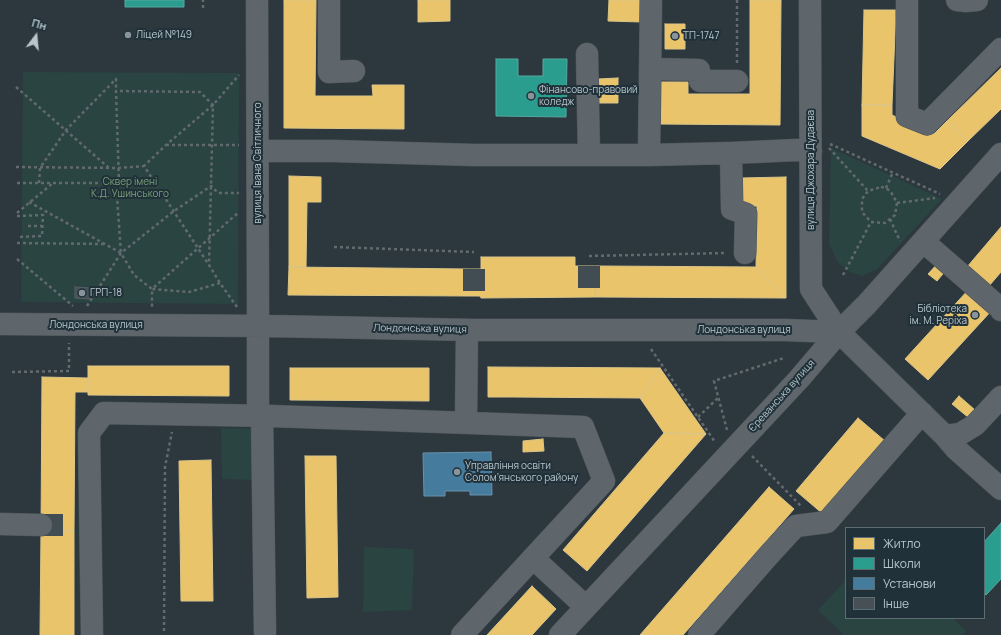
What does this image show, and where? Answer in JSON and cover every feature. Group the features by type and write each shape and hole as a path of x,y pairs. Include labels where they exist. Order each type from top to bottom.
{"street":[{"name":"вулиця Івана Світличного","path":"257,0 250,148 263,326 265,632"},
{"path":"328,0 329,72 354,71"},
{"path":"649,155 651,0"},
{"name":"вулиця Джохара Дудаєва","path":"810,0 821,147 812,289 839,332 922,413 956,449 1001,489"},
{"path":"907,0 907,116 927,124 1001,49"},
{"path":"957,0 977,0"},
{"path":"587,54 589,155"},
{"path":"650,69 699,70 700,81 737,81"},
{"path":"250,148 474,155 649,155 797,150 821,147"},
{"path":"731,153 732,209 746,214 745,253"},
{"name":"Єреванська вулиця","path":"560,635 795,383 839,332 924,242 1001,154"},
{"path":"924,242 1001,309"},
{"name":"Лондонська вулиця","path":"0,324 263,326 467,330 784,330 839,332"},
{"path":"466,423 467,330"},
{"path":"945,436 960,434 975,425 1001,397"},
{"path":"92,635 82,525 89,433 104,413 263,416 583,427 604,481 462,635"},
{"path":"699,635 796,526 827,522 922,413"},
{"path":"0,524 41,524"},
{"path":"533,558 586,607"}],"path":[{"path":"203,0 203,8"},
{"path":"737,0 737,81"},
{"path":"16,167 119,168 144,166 213,105 242,72"},
{"path":"16,183 39,183 53,183 116,183 119,183 116,79 66,130 40,168 39,183"},
{"path":"16,87 110,168"},
{"path":"116,91 200,92 213,105 209,265"},
{"path":"166,145 212,145 250,148"},
{"path":"821,147 893,172 941,194"},
{"path":"821,147 868,191"},
{"path":"144,166 237,308"},
{"path":"886,188 893,172"},
{"path":"17,237 42,236 42,216 17,214 29,202 53,183"},
{"path":"116,183 121,253 134,275 152,289 189,292 220,283"},
{"path":"211,186 218,193 240,193"},
{"path":"86,307 121,253 174,211 211,186"},
{"path":"880,187 886,188 891,192 897,203 895,215 885,223 871,222 862,212 862,198 868,191 880,187"},
{"path":"897,203 941,198"},
{"path":"29,202 121,253"},
{"path":"152,307 152,289 242,210"},
{"path":"890,219 903,247"},
{"path":"843,276 871,222"},
{"path":"28,226 42,226"},
{"path":"17,243 105,244"},
{"path":"334,247 474,252"},
{"path":"589,256 745,253"},
{"path":"17,259 74,307"},
{"path":"12,372 69,371 69,343"},
{"path":"650,348 717,445"},
{"path":"728,434 714,381 784,358"},
{"path":"698,417 719,397"},
{"path":"164,631 165,467 175,414"},
{"path":"751,455 817,523"}],"green space":[{"name":"Сквер імені К.Д. Ушинського","path":"23,72 239,73 238,304 21,302"},
{"path":"831,148 942,199 877,269 862,276 850,272 838,263 829,244"},
{"path":"221,428 256,429 256,480 222,479"},
{"path":"364,547 414,549 412,610 363,612"},
{"path":"845,581 845,619 954,619 966,631 962,635 844,635 818,610"}],"building: Житло":[{"path":"284,0 316,0 315,96 373,96 372,85 404,85 404,129 284,128"},
{"path":"418,0 450,0 450,21 418,22"},
{"path":"609,0 641,0 641,22 608,21"},
{"path":"750,0 781,0 780,125 659,124 659,82 688,82 688,94 750,94"},
{"path":"864,10 896,10 892,105 862,105"},
{"name":"ТП-1747","path":"665,24 685,24 685,49 665,49"},
{"path":"1001,68 1001,109 968,141 947,121"},
{"path":"618,78 618,103 598,103 598,79"},
{"path":"862,105 892,105 892,115 934,134 947,121 968,141 940,169 862,136"},
{"path":"289,176 321,177 321,202 307,202 306,267 289,267"},
{"path":"786,177 786,298 756,267 757,206 741,207 741,178"},
{"path":"1001,227 1001,272 989,286 967,267"},
{"path":"481,257 575,257 575,266 595,266 596,297 481,298 480,296 468,296 468,269 481,269"},
{"path":"939,262 947,269 937,281 928,274"},
{"path":"596,266 756,267 786,298 596,297"},
{"path":"289,267 468,269 468,296 288,295"},
{"path":"970,288 993,309 928,380 905,359"},
{"path":"88,366 229,366 229,396 88,395"},
{"path":"488,367 660,368 640,398 488,397"},
{"path":"290,368 429,368 429,401 290,400"},
{"path":"660,368 706,434 664,433 640,398"},
{"path":"42,377 88,378 88,392 75,392 74,531 41,531"},
{"path":"959,396 975,410 969,418 952,404"},
{"path":"858,418 885,441 823,514 796,491"},
{"path":"664,433 706,434 587,571 563,550"},
{"path":"543,439 544,451 523,452 523,441"},
{"path":"305,456 336,456 338,597 307,598"},
{"path":"211,460 213,601 181,601 179,461"},
{"path":"769,487 794,509 683,635 640,635"},
{"path":"41,531 74,531 74,635 40,635"},
{"path":"532,586 556,609 532,635 487,635"}],"building: Школи":[{"path":"125,0 184,0 184,7 125,7"},
{"name":"Фінансово-правовий коледж","path":"496,59 518,59 518,76 543,76 543,59 567,59 566,117 496,116"},
{"path":"1001,523 1001,579 986,595 985,594 985,541"}],"building: Установи":[{"name":"Управління освіти Солом’янського району","path":"491,452 492,495 470,495 470,491 445,491 445,496 424,496 423,453"}],"building: Інше":[{"name":"ГРП-18","path":"75,287 90,288 90,299 75,298"}],"tunnel":[{"path":"589,266 589,297"},
{"path":"474,269 474,296"},
{"path":"41,525 74,525"}],"place":[{"name":"Ліцей №149","path":"128,35"},
{"name":"ТП-1747","path":"675,36"},
{"name":"Фінансово-правовий коледж","path":"531,96"},
{"name":"ГРП-18","path":"82,293"},
{"name":"Бібліотека ім. М. Реріха","path":"975,315"},
{"name":"Управління освіти Солом’янського району","path":"457,472"}]}
